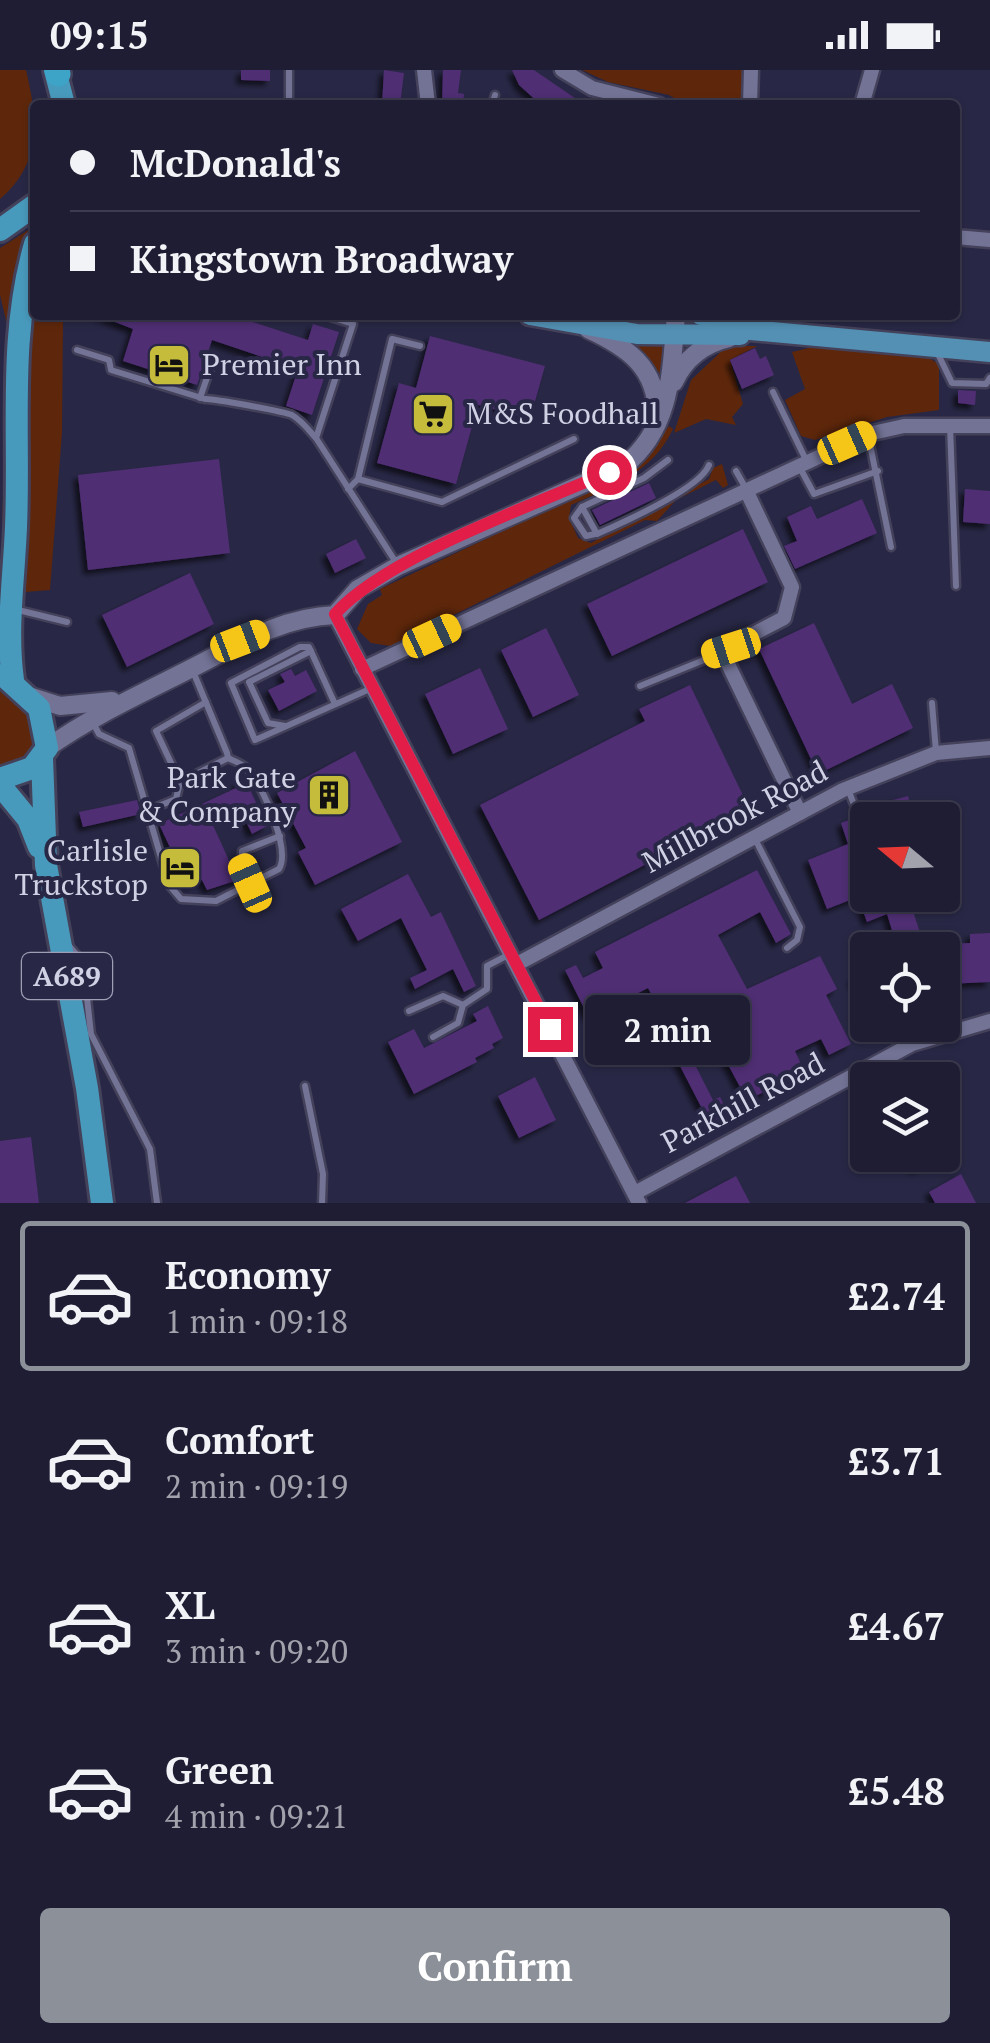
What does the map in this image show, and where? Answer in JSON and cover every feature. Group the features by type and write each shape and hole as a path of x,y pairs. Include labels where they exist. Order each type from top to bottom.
{"highway":[{"path":"58,74 63,100"},
{"path":"0,230 30,209"},
{"path":"0,782 21,774 44,753 44,718 32,697 6,677 17,331 30,268"},
{"name":"A689","path":"44,753 46,865"},
{"name":"A689","path":"0,782 28,819 46,865 102,1203"}],"main road":[{"path":"58,74 73,100"},
{"path":"551,320 637,334 675,323 744,333 990,352"},
{"path":"713,320 744,333"}],"street":[{"path":"424,70 427,100"},
{"path":"562,70 603,99"},
{"path":"750,100 751,70"},
{"path":"863,100 872,70"},
{"path":"960,237 990,240"},
{"path":"666,401 675,323"},
{"path":"585,328 628,350 644,365 658,410 652,440"},
{"path":"44,753 91,720 240,641 304,616 335,614 358,589 398,566 625,465 652,440 680,368 699,350 744,333"},
{"path":"362,668 868,434 950,424 990,426"},
{"path":"746,490 792,588 792,598 784,618 731,648 727,662 800,813"},
{"path":"335,614 637,1198"},
{"path":"32,697 60,706 84,707 132,697"},
{"name":"Millbrook Road","path":"514,959 847,788 936,753 990,748"},
{"name":"Parkhill Road","path":"637,1198 912,1044 990,1021"}],"lane":[{"path":"289,70 290,100"},
{"path":"494,100 495,95"},
{"path":"316,438 352,324 340,320"},
{"path":"348,489 358,479 392,340 420,346"},
{"path":"936,348 952,382 986,384 990,378"},
{"path":"77,350 109,360 111,370 200,398 219,397 296,417 316,438 398,566"},
{"path":"200,398 212,363"},
{"path":"773,392 814,494 878,471"},
{"path":"950,424 956,586"},
{"path":"868,434 891,547"},
{"path":"358,479 442,502 574,439"},
{"path":"668,460 644,478 582,506 597,534 705,477 710,465"},
{"path":"736,470 746,490"},
{"path":"11,609 66,622"},
{"path":"334,704 311,651 300,647 231,683 255,740 373,687"},
{"path":"640,686 731,648"},
{"path":"286,726 268,723 249,682 311,651"},
{"path":"91,720 99,734 128,748 173,894 204,903 278,869 284,861 280,836 251,772 228,758 192,668"},
{"path":"150,810 176,799 180,782 156,731 206,702"},
{"path":"932,703 936,753"},
{"path":"180,782 228,758"},
{"path":"847,788 853,802"},
{"path":"250,883 242,865 242,851 280,836"},
{"path":"754,838 800,927 798,940 787,948"},
{"path":"60,934 83,962 91,1034 150,1149 156,1203"},
{"path":"434,1037 458,1023 463,1005 487,989 487,966 514,959"},
{"path":"409,1011 443,996 463,1005"},
{"path":"304,1086 323,1174 322,1203"}],"shaded area":[{"path":"0,70 26,70 32,100 30,156 14,185 0,199"},
{"path":"582,70 746,70 745,100 678,100 608,82"},
{"path":"30,229 15,290 11,514 0,623 7,324 0,295 0,248"},
{"path":"33,320 63,320 62,432 50,590 25,592 27,377"},
{"path":"623,338 664,342 660,374 639,349"},
{"path":"727,346 757,346 730,360 743,404 732,417 736,425 706,419 674,433 691,380"},
{"path":"813,347 925,356 939,364 939,410 887,417 815,440 801,436 785,400 805,389 792,352"},
{"path":"669,426 673,429 664,444 643,467 571,505 569,518 578,538 591,543 709,479 713,468 722,464 728,485 723,488 716,480 676,500 657,521 645,520 391,646 371,643 357,629 368,604 382,595 380,589 638,467"},
{"path":"0,687 27,708 37,736 22,762 0,768"}],"building":[{"path":"241,70 270,70 270,81 241,80"},
{"path":"384,70 404,73 401,100 382,100"},
{"path":"443,70 461,70 458,93 464,94 463,100 442,100"},
{"path":"512,70 534,70 578,100 536,100 519,85"},
{"name":"Premier Inn","path":"110,320 246,320 308,340 313,324 339,332 312,415 286,406 298,369 212,340 197,385 123,361 133,329"},
{"path":"430,336 545,366 530,419 478,405 456,484 377,463 399,383 416,388"},
{"path":"755,348 760,359 766,356 774,375 742,389 730,360"},
{"path":"958,390 976,391 975,405 958,403"},
{"path":"219,459 230,553 88,570 78,475"},
{"path":"649,483 656,498 600,525 592,510"},
{"path":"965,489 990,491 990,524 963,522"},
{"path":"862,499 877,533 795,569 784,546 797,541 787,517 811,506 817,519"},
{"path":"743,529 768,582 612,656 587,604"},
{"path":"356,539 366,558 335,573 326,554"},
{"path":"190,573 214,624 127,667 102,615"},
{"path":"814,623 852,704 892,684 913,728 818,774 759,649"},
{"path":"546,628 579,695 533,717 501,650"},
{"path":"480,668 508,729 453,754 425,694"},
{"path":"291,669 295,676 306,670 317,691 279,711 268,690 285,682 280,674"},
{"path":"690,685 750,810 539,920 480,805 645,721 639,709"},
{"path":"355,751 402,842 315,885 298,852 306,848 277,793"},
{"path":"245,779 267,826 252,834 239,807 211,821 238,880 207,890 202,880 188,886 159,824 238,787 236,783"},
{"path":"908,796 910,802 894,802"},
{"path":"137,800 141,814 83,827 79,812"},
{"path":"850,820 850,900 827,909 808,860 848,844 841,823"},
{"path":"757,870 791,934 776,943 760,912 718,935 747,989 820,956 837,989 826,995 851,1044 829,1055 821,1039 795,1051 805,1073 747,1100 717,1044 691,1057 713,1100 720,1097 731,1118 712,1128 664,1035 671,1032 648,988 589,1018 565,970 576,965 583,978 603,968 595,952"},
{"path":"408,874 431,917 441,912 476,986 464,992 453,969 415,989 410,978 427,970 401,918 358,941 341,909"},
{"path":"863,912 913,912 920,932 892,932 887,914 867,922"},
{"path":"990,933 990,982 960,983 960,943 970,943 970,934"},
{"path":"488,1006 503,1038 475,1058 477,1062 414,1094 388,1042 414,1029 424,1048 477,1021 473,1014"},
{"path":"535,1077 556,1120 519,1138 498,1096"},
{"path":"31,1137 39,1203 0,1203 0,1141"},
{"path":"961,1174 976,1203 935,1203 929,1192"},
{"path":"736,1176 750,1203 685,1203"}],"place":[{"name":"Premier Inn","path":"169,365"},
{"name":"M&S Foodhall","path":"433,414"},
{"name":"Park Gate & Company","path":"329,795"},
{"name":"Carlisle Truckstop","path":"180,868"}],"route":[{"path":"550,1029 335,614 358,589 398,566 609,472"}]}
